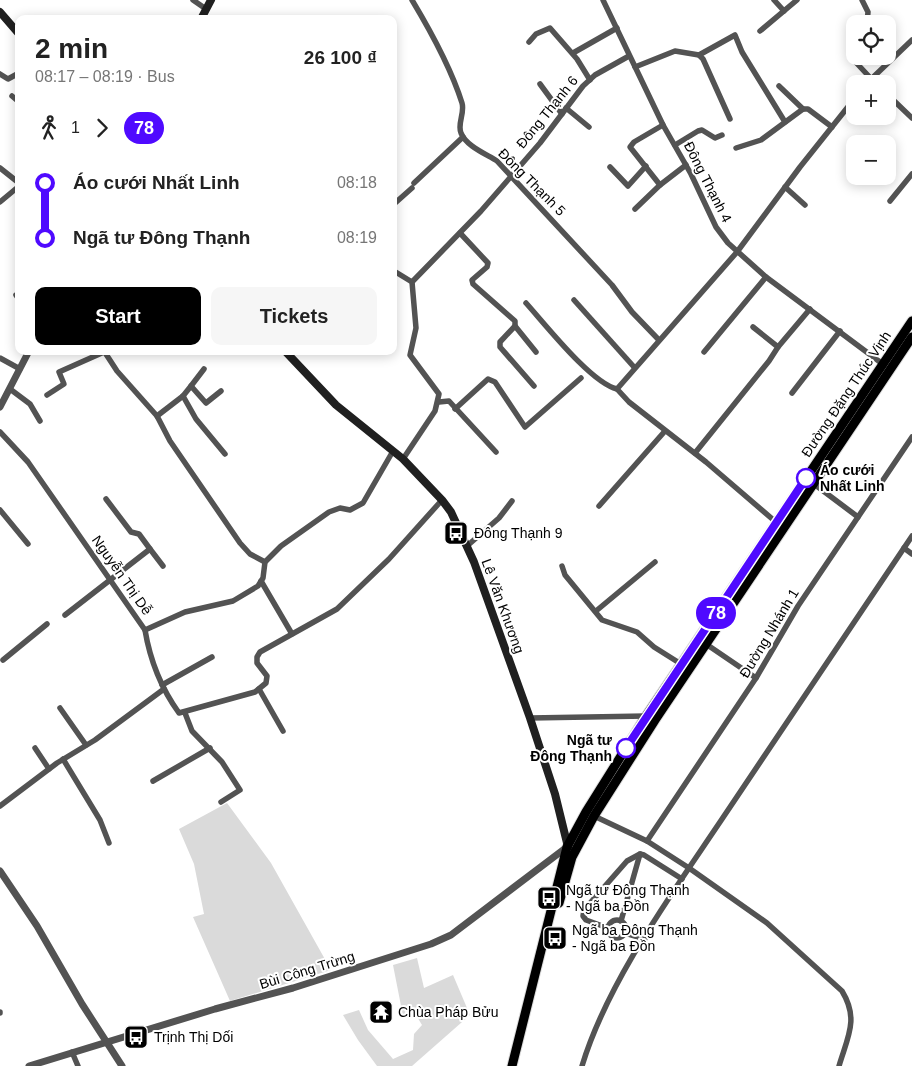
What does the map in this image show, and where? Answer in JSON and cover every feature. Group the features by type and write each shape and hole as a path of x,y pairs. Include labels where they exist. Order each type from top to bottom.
{"main road":[{"path":"203,15 211,0"},
{"path":"0,13 15,30"},
{"name":"Đường Đặng Thúc Vịnh","path":"516,1066 571,850 814,484 887,367 912,321"},
{"name":"Đường Đặng Thúc Vịnh","path":"512,1066 571,850 586,812 646,716 777,523 887,367 912,337"},
{"name":"Lê Văn Khương","path":"289,355 336,404 403,459 442,500 467,546 530,718 571,850"}],"street":[{"path":"193,0 206,9"},
{"path":"397,201 463,137 460,129 463,109 457,89 412,0"},
{"name":"Đông Thạnh 4","path":"603,0 634,67 686,164 716,227 737,252 766,277 887,367"},
{"path":"774,0 784,11"},
{"path":"760,31 797,0"},
{"path":"862,0 868,15"},
{"path":"529,42 536,34 550,28 572,53 590,80"},
{"path":"572,53 616,28"},
{"path":"634,67 675,51 700,55 735,35 747,60 785,122"},
{"path":"877,75 912,40"},
{"path":"700,55 730,119"},
{"name":"Đông Thạnh 6","path":"412,282 460,233 540,143 590,80 629,56"},
{"path":"857,65 865,75"},
{"path":"0,74 8,79 15,76"},
{"path":"540,84 562,114"},
{"path":"778,86 803,109 808,109 832,126"},
{"path":"896,103 912,118"},
{"path":"566,108 589,127"},
{"path":"736,148 761,140 803,109"},
{"path":"617,389 658,339 737,252 846,109"},
{"path":"660,185 630,147 634,142 663,124"},
{"path":"675,145 702,130 715,138 722,135"},
{"name":"Đông Thạnh 5","path":"463,137 497,161 612,284 632,312 658,339"},
{"path":"635,209 686,164"},
{"path":"610,167 628,186 646,166"},
{"path":"0,168 15,180"},
{"path":"890,201 912,174"},
{"path":"785,187 805,204"},
{"path":"0,202 15,190"},
{"path":"460,233 488,263 487,267 472,280 473,284 515,321 515,326 536,352"},
{"path":"397,273 412,282 416,328 410,355 438,394 435,411 403,459"},
{"path":"704,352 766,277"},
{"path":"574,300 634,367"},
{"path":"526,302 570,354 607,386 617,389 777,523"},
{"path":"694,454 769,361 778,346 810,309"},
{"path":"515,326 500,342 500,347 534,386"},
{"path":"753,327 778,346"},
{"path":"792,393 840,331"},
{"path":"0,407 27,355"},
{"path":"46,395 62,387 64,384 59,372 97,355"},
{"path":"106,355 157,416 170,441 240,542 250,554 265,562"},
{"path":"0,358 20,369"},
{"path":"157,416 183,396 204,369"},
{"path":"455,409 488,379 494,382 525,427 581,378"},
{"path":"191,386 206,403 221,391"},
{"path":"10,389 30,404 40,421"},
{"path":"183,396 196,419 225,454"},
{"path":"438,402 449,401 496,452"},
{"path":"599,506 665,431"},
{"name":"Nguyễn Thị Dễ","path":"0,432 28,462 145,630 149,654 163,687 180,713 185,713"},
{"name":"Đường Nhánh 1","path":"647,841 756,678 798,606 912,438"},
{"path":"265,562 281,546 329,512 340,508 350,510 363,503 393,451"},
{"path":"814,484 858,517"},
{"path":"106,499 131,532 139,534 163,566"},
{"path":"221,802 240,790 210,748 192,731 185,713 209,704 228,701 259,689 266,683 266,676 257,663 257,657 260,652 337,609 389,559 442,500"},
{"path":"467,546 499,518 512,501"},
{"path":"0,510 28,544"},
{"path":"582,1066 587,1049 618,983 689,868 912,536"},
{"path":"904,548 912,554"},
{"path":"65,615 150,549"},
{"path":"145,630 185,612 233,601 258,586 266,570 265,562"},
{"path":"596,611 655,562"},
{"path":"562,566 565,575 602,620 637,632 654,647 682,664"},
{"path":"261,581 292,634"},
{"path":"3,660 47,624"},
{"path":"706,644 756,678"},
{"path":"0,806 163,687 212,657"},
{"path":"259,689 283,731"},
{"path":"60,708 86,745"},
{"path":"530,718 646,716"},
{"path":"35,748 49,769"},
{"path":"153,781 210,748"},
{"path":"63,759 100,820 109,843"},
{"path":"594,816 647,841 689,868 767,923 842,990 849,1002 853,1015 840,1066"},
{"name":"Bùi Công Trừng","path":"29,1066 106,1041 293,988 431,944 451,934 571,850"},
{"path":"640,854 682,880"},
{"path":"621,921 640,854"},
{"path":"608,928 586,920 583,916 585,907 627,861 640,854"},
{"path":"0,871 37,926 122,1066"},
{"path":"608,928 613,921 621,921 625,925 625,933"},
{"path":"608,928 610,935 615,938 625,933 645,939"},
{"path":"72,1052 78,1066"}],"shaded area":[{"path":"227,803 271,863 331,970 230,1001 193,917 204,914 194,864 179,829"},
{"path":"417,958 424,988 453,975 470,1015 412,1066 377,1066 343,1015 359,1010 368,1030 393,1059 413,1050 414,1034 422,1025 416,1015 403,1016 393,965"}],"bus line":[{"name":"78","path":"626,748 806,478"}],"place":[{"name":"Áo cưới Nhất Linh","path":"806,478"},
{"name":"Đông Thạnh 9","path":"456,533"},
{"name":"Ngã tư Đông Thạnh","path":"626,748"},
{"name":"Ngã tư Đông Thạnh - Ngã ba Đồn","path":"549,898"},
{"name":"Ngã ba Đông Thạnh - Ngã ba Đồn","path":"555,938"},
{"name":"Chùa Pháp Bửu","path":"381,1012"},
{"name":"Trịnh Thị Dối","path":"136,1037"}]}
